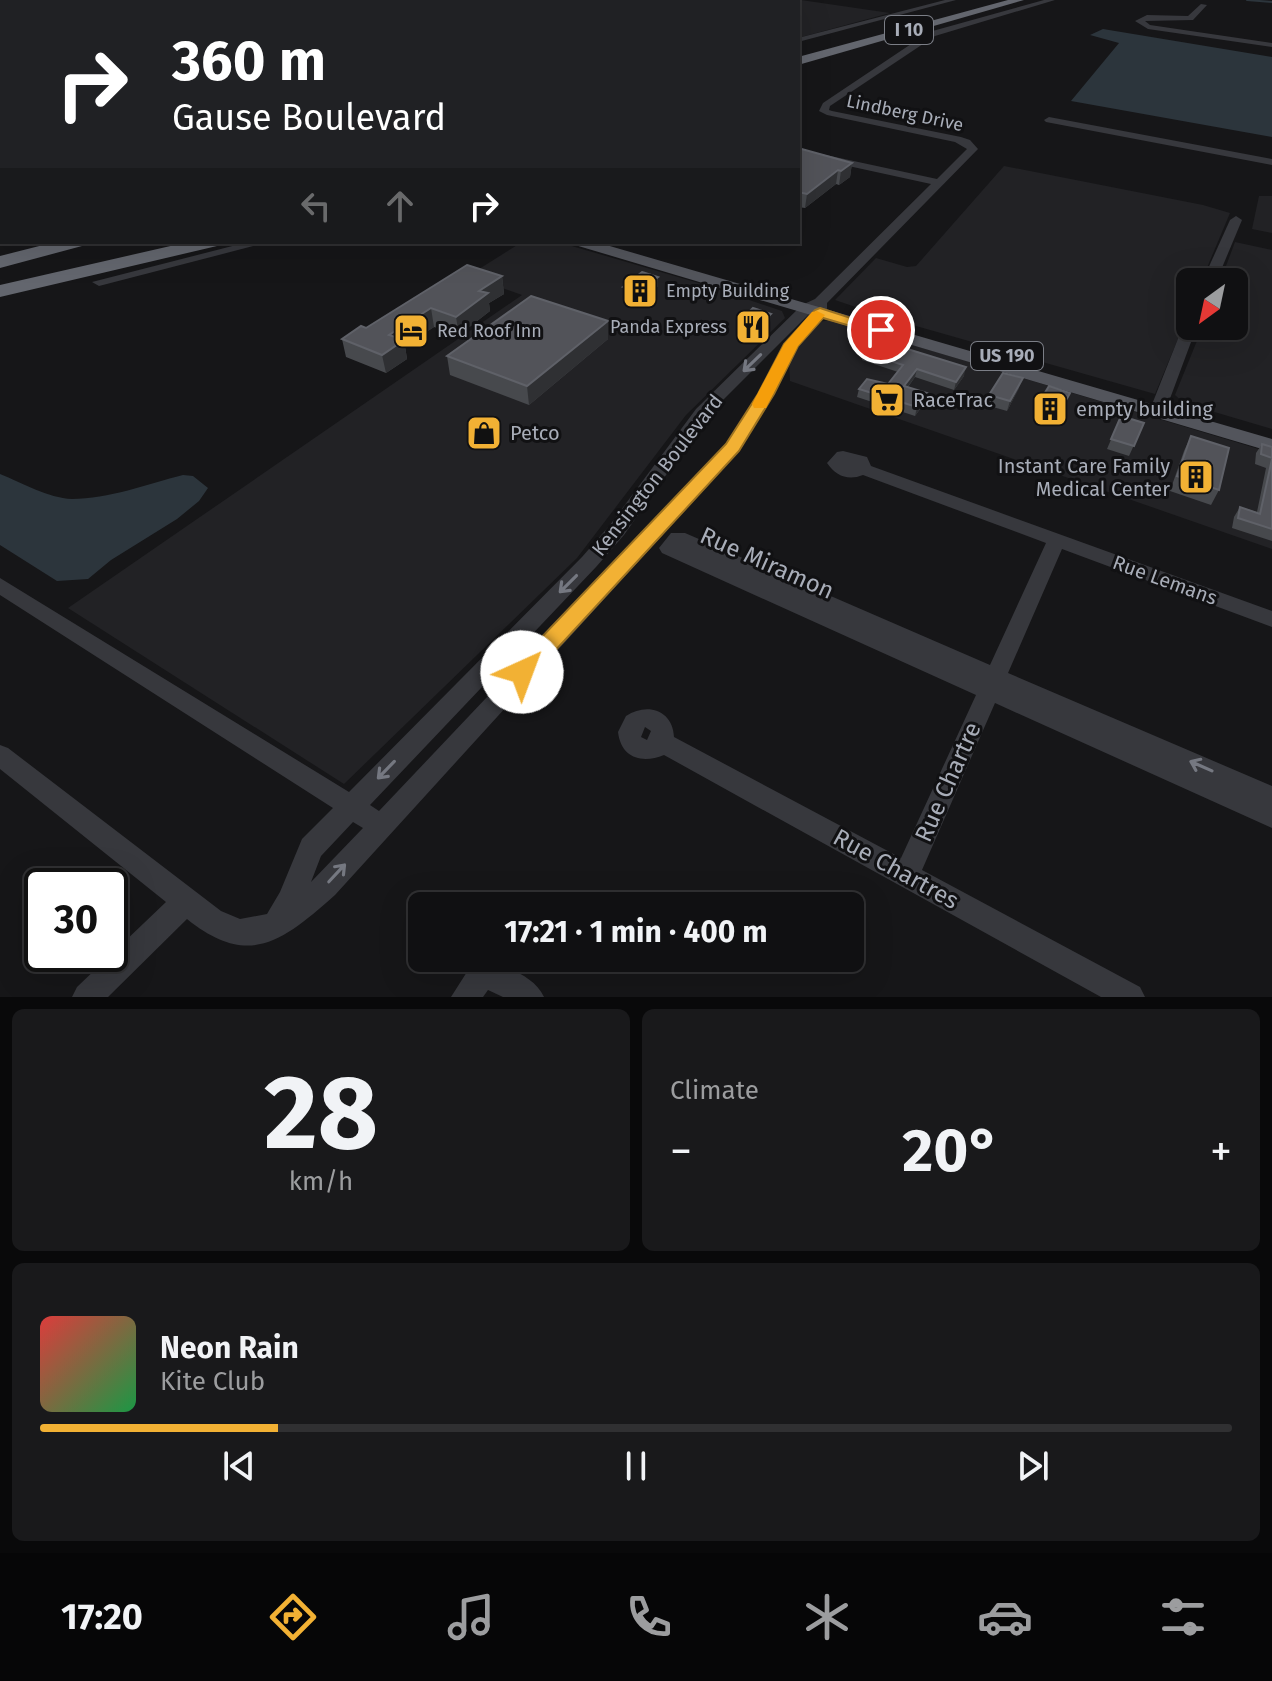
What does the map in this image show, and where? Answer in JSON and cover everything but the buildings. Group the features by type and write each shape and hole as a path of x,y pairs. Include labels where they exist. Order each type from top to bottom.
{"highway":[{"name":"I 10","path":"800,48 985,0"},
{"name":"I 10","path":"800,60 1019,0"},
{"path":"0,262 68,244"},
{"path":"0,280 132,244"},
{"path":"0,291 202,244"}],"main road":[{"name":"US 190","path":"614,246 1160,407 1272,433"},
{"name":"US 190","path":"1160,407 1272,446"}],"street":[{"path":"800,39 953,0"},
{"name":"Lindberg Drive","path":"816,308 967,156 972,146 957,139 830,113 823,108 932,34 1052,0"},
{"path":"1203,5 1200,12 1187,21 1146,17 1139,21 1148,27 1272,45"},
{"path":"1049,120 1219,152 1215,161 1231,167 1237,167 1244,157 1272,162"},
{"path":"800,152 940,183"},
{"path":"1215,268 1236,220"},
{"path":"99,282 255,244"},
{"name":"Kensington Boulevard","path":"277,922 290,901 311,848 589,562 617,530 702,412 816,308"},
{"name":"Kensington Boulevard","path":"0,755 225,930 241,934 259,932 302,907 326,886 733,447 766,394 791,344 816,308"},
{"path":"1160,407 1185,340"},
{"name":"Rue Lemans","path":"863,469 1272,619"},
{"name":"Rue Miramon","path":"1272,798 992,684 669,548 678,538 992,684 1272,817"},
{"path":"992,684 1057,540"},
{"path":"0,585 382,826"},
{"name":"Rue Chartre","path":"907,874 992,684"},
{"name":"Rue Chartres","path":"662,742 1130,997"},
{"path":"87,997 186,901"},
{"path":"466,997 482,974 502,980 529,997"}],"shaded area":[{"path":"801,0 890,13 800,37"},
{"path":"1103,29 1272,57 1272,137 1071,101 1119,43 1090,35"},
{"path":"1004,166 1230,213 1207,268 1176,268 1178,340 1155,394 835,300 876,258 907,267 916,266"},
{"path":"1259,196 1272,196 1272,233 1252,229"},
{"path":"1235,242 1272,250 1272,429 1184,403 1175,395 1197,340 1248,340 1248,268 1225,268"},
{"path":"519,244 565,244 702,284 782,311 785,318 686,415 577,558 344,784 68,608 522,295 468,276"},
{"path":"830,320 1272,453 1272,549 790,381 789,358 819,322"},
{"path":"0,474 44,493 72,499 114,494 183,475 193,476 208,488 199,501 177,519 111,560 88,579 57,581 0,545"}],"waterway":[{"path":"1247,0 1272,2"}],"slow traffic":[{"path":"760,404 791,344 817,315"}],"place":[{"name":"Empty Building","path":"640,291"},
{"name":"Panda Express","path":"753,327"},
{"name":"Red Roof Inn","path":"411,331"},
{"name":"RaceTrac","path":"887,400"},
{"name":"empty building","path":"1050,409"},
{"name":"Petco","path":"484,433"},
{"name":"Instant Care Family Medical Center","path":"1196,477"}],"route":[{"path":"522,672 733,447 766,394 791,344 820,313 881,330"}]}
